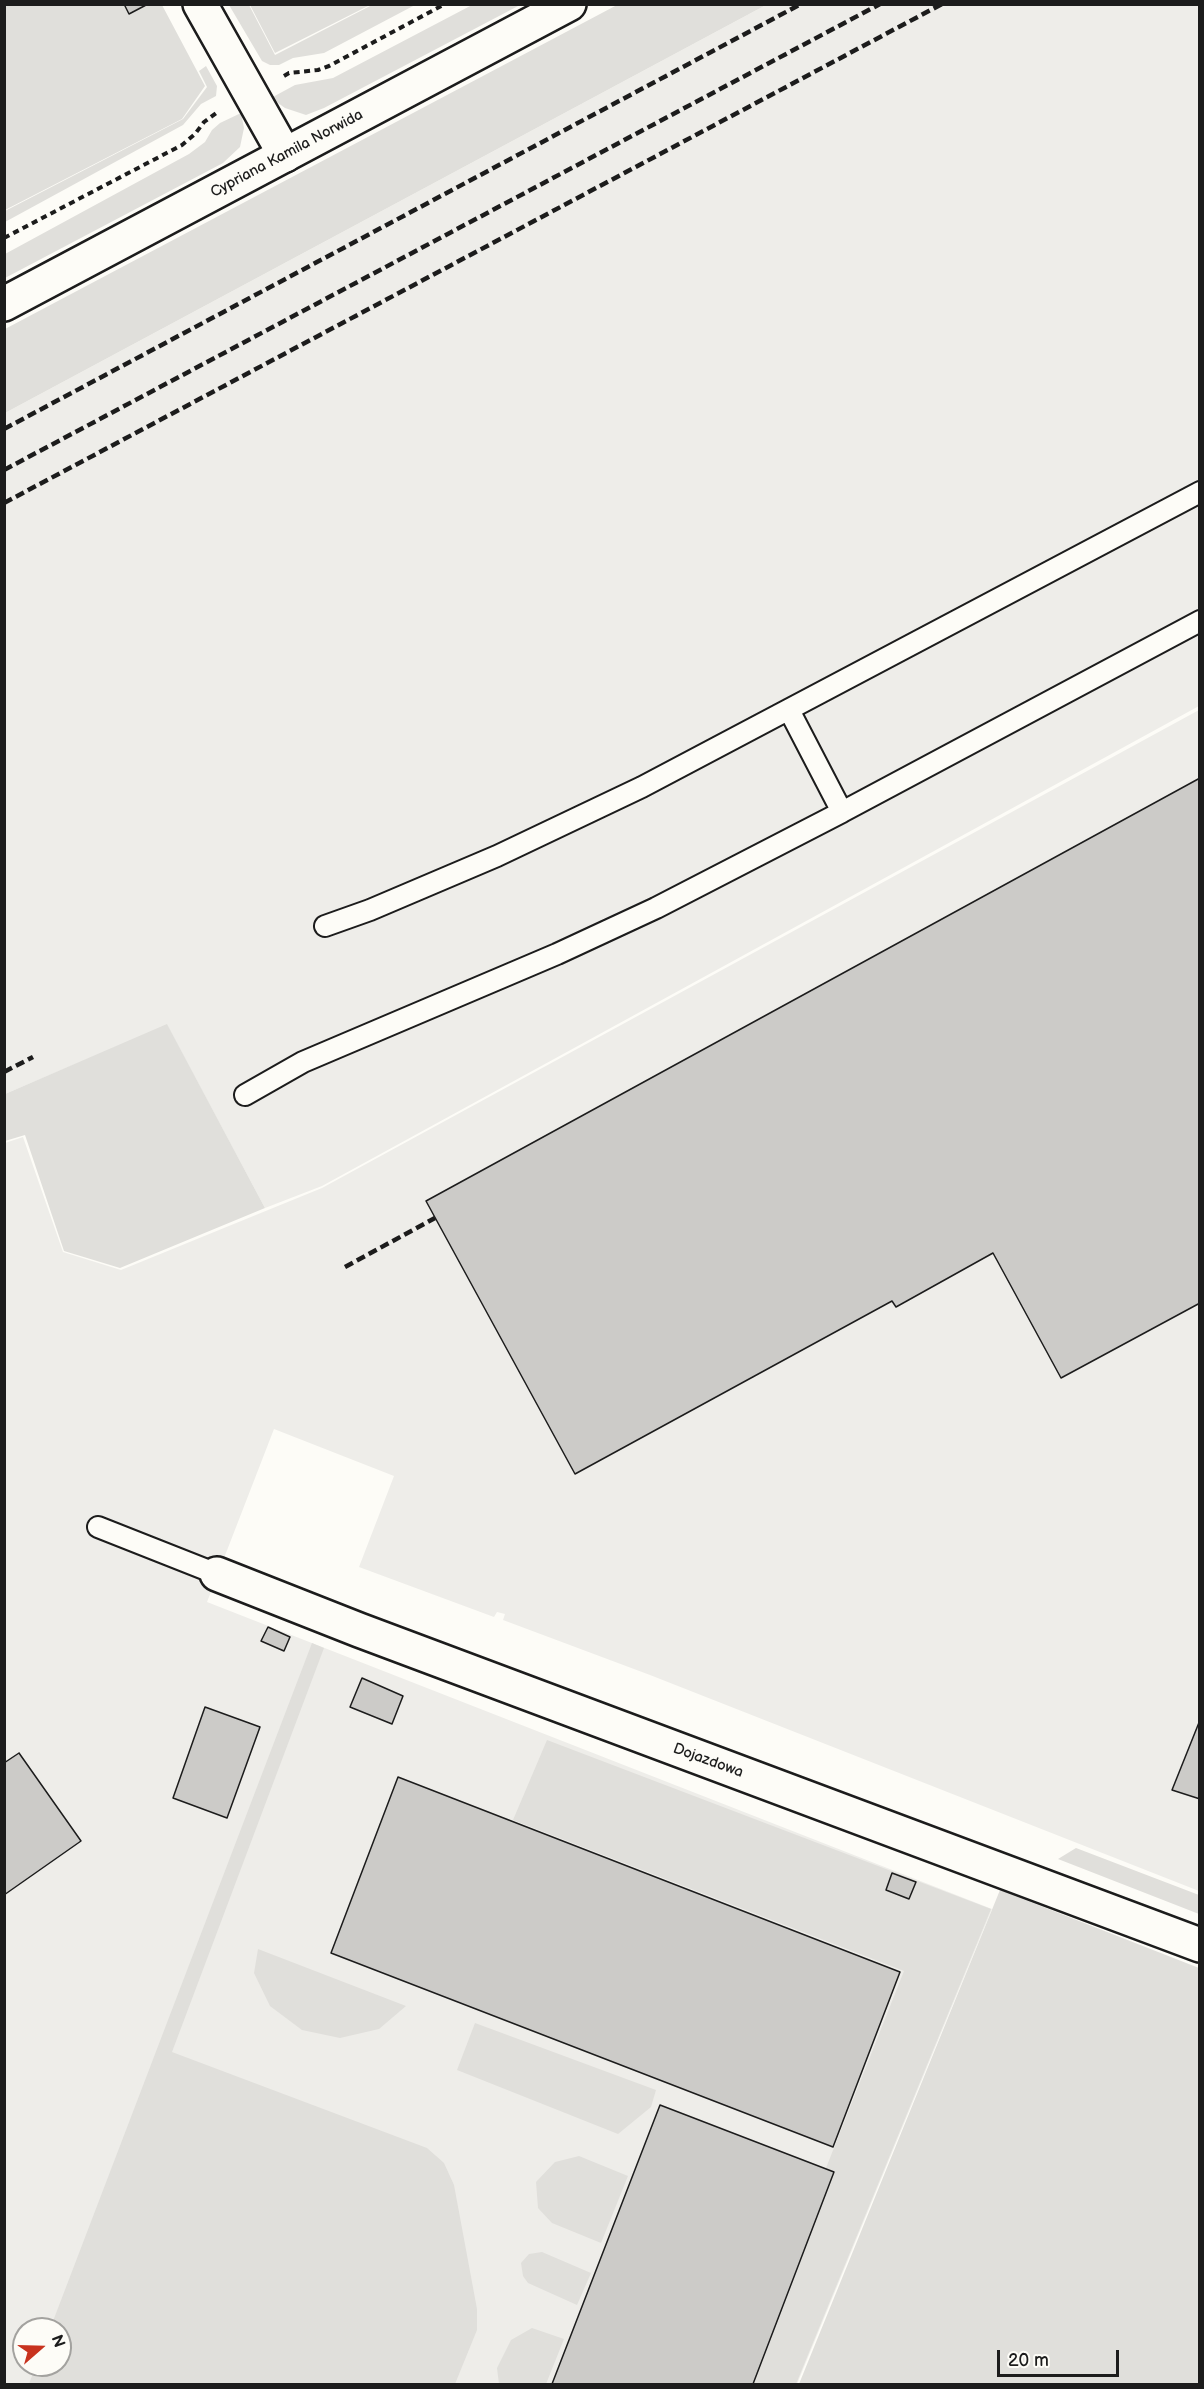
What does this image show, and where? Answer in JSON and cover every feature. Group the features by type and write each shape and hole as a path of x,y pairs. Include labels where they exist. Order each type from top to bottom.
{"street":[{"path":"200,4 285,155"},
{"name":"Cypriana Kamila Norwida","path":"4,304 569,4"},
{"name":"Dojazdowa","path":"217,1574 359,1630 1200,1945"}],"lane":[{"path":"325,926 439,881 577,819 679,769 1200,492"},
{"path":"245,1095 303,1062 557,954 656,908 842,812 1200,621"},
{"path":"789,710 842,812"},
{"path":"98,1527 217,1574"}],"path":[{"path":"279,78 289,73 318,70 329,66 445,4"},
{"path":"4,238 182,144 195,134 204,122 224,108"}],"shaded area":[{"path":"5,5 162,5 205,86 182,119 5,210"},
{"path":"229,5 249,5 275,55 372,5 415,5 324,53 293,58 279,65 270,65 262,61"},
{"path":"250,5 370,5 275,53"},
{"path":"472,5 520,5 324,108 306,115 285,108 271,98 295,85 333,78"},
{"path":"617,5 766,5 5,413 5,329"},
{"path":"766,5 1199,5 1199,706 322,1186 265,1208 167,1025 5,1094 5,413"},
{"path":"206,66 217,86 216,96 201,104 183,125 5,222 5,211 183,119 207,87 199,71"},
{"path":"241,113 244,128 240,147 223,163 5,278 5,254 189,154 205,142 212,130 220,123"},
{"path":"1199,710 1199,1891 650,1675 503,1620 505,1614 497,1612 494,1617 359,1567 394,1476 274,1429 207,1602 992,1909 797,2384 5,2384 5,1143 23,1137 63,1252 121,1270 322,1188"},
{"path":"167,1024 265,1208 120,1268 64,1251 25,1135 5,1141 5,1094"},
{"path":"312,1643 324,1648 172,2052 427,2148 444,2163 454,2185 477,2309 477,2330 455,2384 29,2384 32,2377 72,2377 72,2317 55,2317"},
{"path":"547,1740 991,1909 796,2384 754,2384 835,2172 826,2168 904,1971 513,1820"},
{"path":"1076,1848 1199,1895 1199,1914 1058,1859"},
{"path":"1000,1890 1199,1968 1199,2384 799,2384"},
{"path":"258,1949 406,2006 379,2029 340,2038 302,2030 270,2006 254,1973"},
{"path":"475,2023 656,2090 651,2107 618,2134 457,2070"},
{"path":"579,2156 628,2176 601,2243 552,2223 538,2208 536,2182 555,2162"},
{"path":"542,2252 591,2273 577,2305 528,2283 523,2276 521,2263 529,2254"},
{"path":"532,2328 564,2339 546,2384 499,2384 497,2368 511,2340"}],"building":[{"path":"124,4 148,4 129,14"},
{"path":"1200,778 1200,1303 1061,1378 993,1253 896,1307 892,1301 575,1474 426,1201"},
{"path":"268,1627 290,1637 284,1651 261,1641"},
{"path":"362,1678 403,1696 392,1724 350,1707"},
{"path":"205,1707 260,1727 227,1818 173,1798"},
{"path":"1200,1720 1200,1799 1172,1790"},
{"path":"19,1753 81,1841 4,1895 4,1763"},
{"path":"398,1777 900,1972 833,2147 331,1953"},
{"path":"892,1873 916,1882 909,1899 886,1890"},
{"path":"660,2105 834,2172 753,2384 552,2384"}],"railway":[{"path":"4,429 801,4"},
{"path":"4,470 880,4"},
{"path":"4,503 942,4"},
{"path":"4,1072 33,1057"},
{"path":"345,1267 435,1218"}]}
